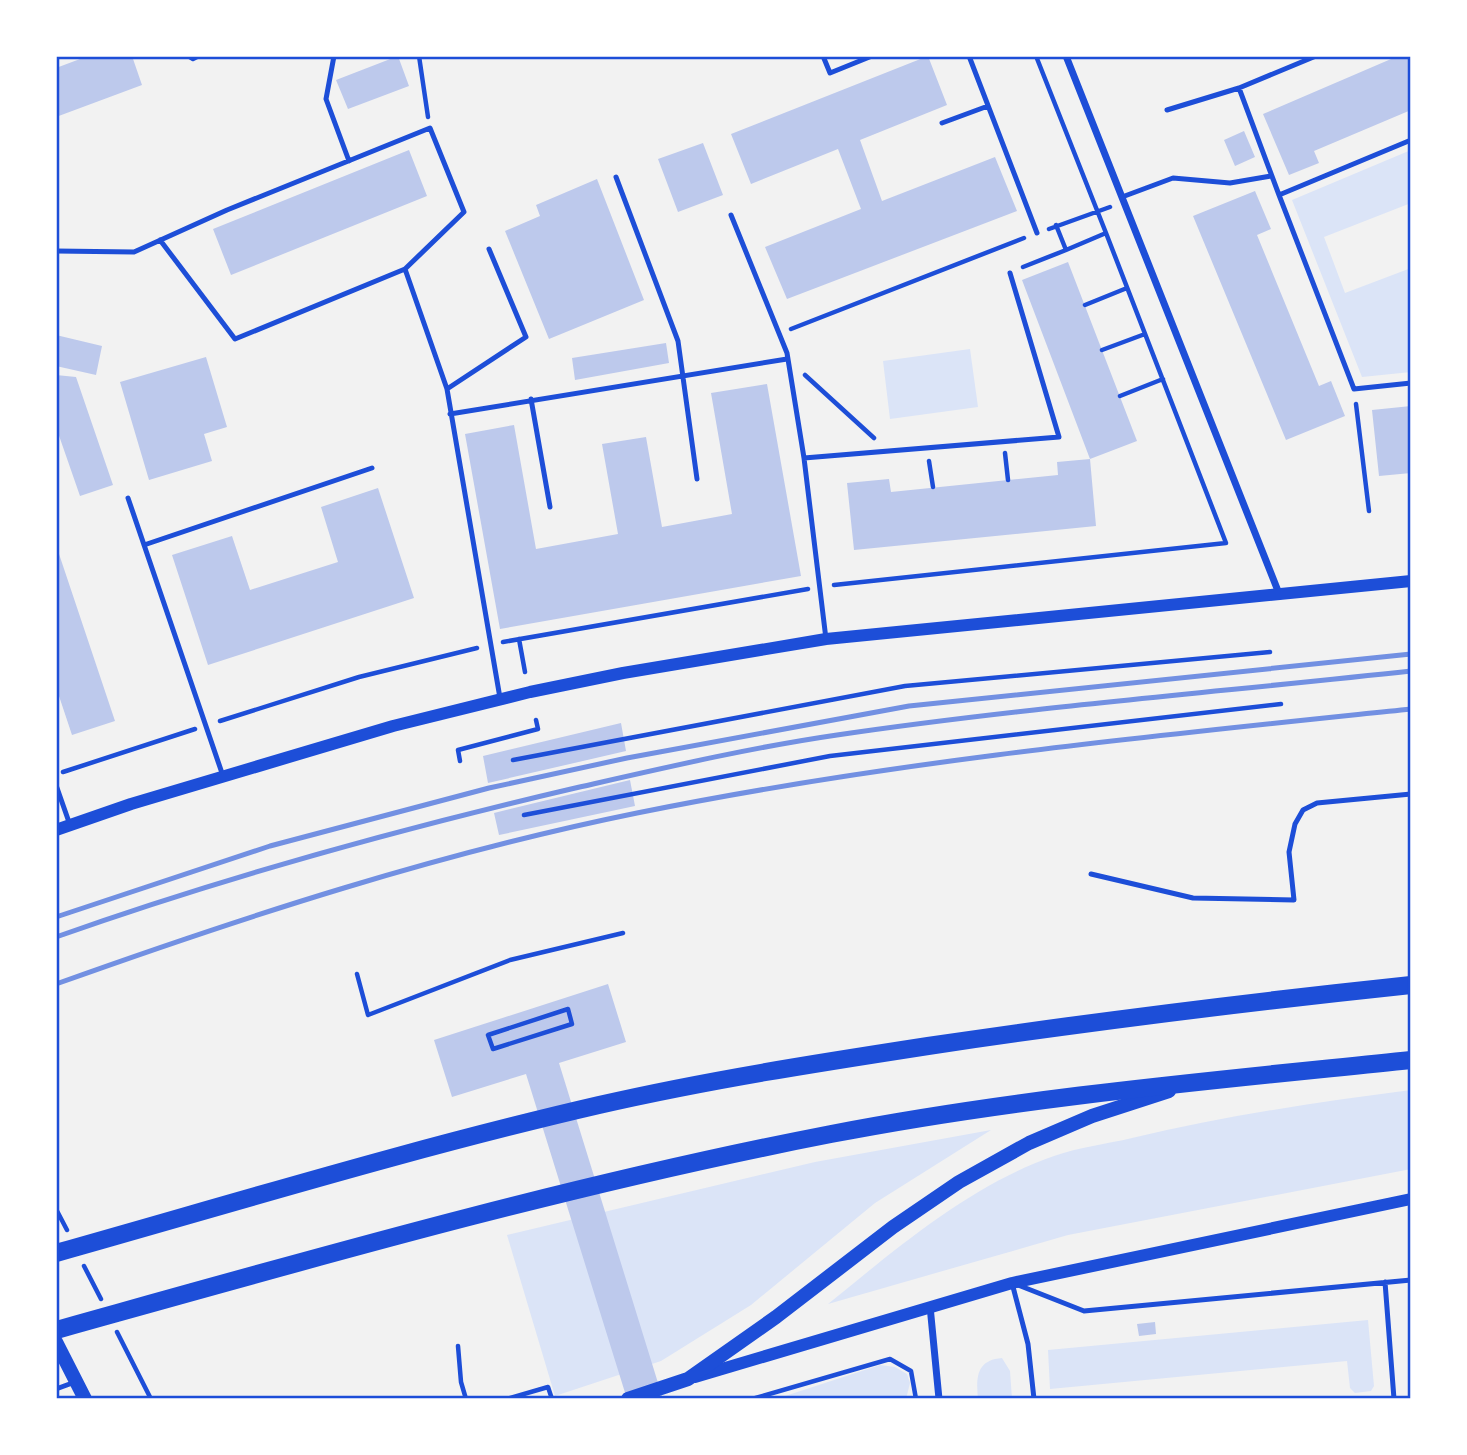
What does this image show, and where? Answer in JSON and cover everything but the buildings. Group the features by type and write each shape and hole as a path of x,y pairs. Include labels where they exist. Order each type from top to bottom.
{"main road":[{"path":"56,1253 444,1144 601,1104 816,1063 1173,1012 1411,985"},
{"path":"56,1330 464,1216 621,1177 835,1133 1026,1103 1195,1082 1411,1060"},
{"path":"628,1399 688,1379 776,1317 893,1227 959,1182 1028,1143 1092,1116 1195,1082"},
{"path":"56,1342 85,1399"}],"street":[{"path":"1066,56 1280,596"},
{"path":"56,830 223,776 393,726 500,699 635,670 826,639 1411,581"},
{"path":"688,1379 1012,1283 1411,1199"},
{"path":"930,1306 939,1399"}],"lane":[{"path":"334,56 326,99 349,161"},
{"path":"823,56 830,73 872,56"},
{"path":"969,56 1037,233"},
{"path":"1167,110 1239,88 1316,56"},
{"path":"1239,88 1354,389 1411,383"},
{"path":"943,123 988,106"},
{"path":"56,251 134,252 160,240 430,128 464,212 405,269 235,339 160,240"},
{"path":"1279,195 1411,140"},
{"path":"1123,200 1173,178 1230,183 1271,176"},
{"path":"616,177 678,341 697,479"},
{"path":"732,215 787,359 804,457 826,639"},
{"path":"447,389 526,337 489,249"},
{"path":"405,269 447,389 500,699"},
{"path":"804,457 1059,437 1010,273"},
{"path":"450,414 787,359"},
{"path":"531,399 550,506"},
{"path":"144,545 372,468"},
{"path":"128,498 223,776"},
{"path":"56,785 70,825"},
{"path":"1091,874 1193,898 1294,900 1289,852 1295,824 1303,810 1317,803 1411,794"},
{"path":"1012,1283 1084,1311 1411,1280"},
{"path":"1385,1282 1394,1399"},
{"path":"1012,1283 1028,1344 1034,1399"},
{"path":"56,1389 75,1382"}],"path":[{"path":"187,56 192,59 199,56"},
{"path":"419,56 430,128"},
{"path":"56,775 359,677 492,644 820,587 1226,543 1035,56"},
{"path":"1066,250 1058,225 1123,200"},
{"path":"779,334 1037,233"},
{"path":"1010,273 1106,233"},
{"path":"1085,305 1127,288"},
{"path":"1102,350 1145,334"},
{"path":"787,359 890,452"},
{"path":"1120,396 1163,379"},
{"path":"1354,389 1369,512"},
{"path":"1004,442 1008,480"},
{"path":"928,449 933,488"},
{"path":"519,639 525,672"},
{"path":"513,760 905,686 1270,652"},
{"path":"524,815 830,756 1281,704"},
{"path":"460,761 458,750 538,729 536,720"},
{"path":"357,974 368,1015 510,960 623,933"},
{"path":"568,1009 572,1024 493,1049 488,1035 527,1022 568,1009"},
{"path":"458,1346 461,1382 466,1399"},
{"path":"752,1399 890,1359 911,1371 916,1399"},
{"path":"507,1399 548,1387 552,1399"}],"shaded area":[{"path":"1411,150 1411,203 1324,237 1345,293 1411,268 1411,372 1362,377 1292,200"},
{"path":"970,349 978,407 890,419 883,361"},
{"path":"1411,1090 1411,1169 1068,1235 828,1304 907,1241 964,1201 1023,1168 1054,1156 1236,1116"},
{"path":"991,1130 875,1203 751,1305 661,1361 555,1396 507,1235 815,1162"},
{"path":"1368,1320 1374,1386 1371,1391 1355,1393 1350,1388 1347,1361 1050,1389 1048,1350"},
{"path":"1002,1358 1010,1371 1012,1399 978,1399 979,1371 987,1362"},
{"path":"880,1365 895,1367 907,1374 910,1383 906,1399 776,1399"}],"railway":[{"path":"56,917 270,846 489,788 627,758 909,706 1411,654"},
{"path":"56,937 183,894 376,838 571,789 737,753 804,740 980,716 1411,671"},
{"path":"56,984 199,934 344,888 490,847 637,813 926,764 1411,709"}]}
